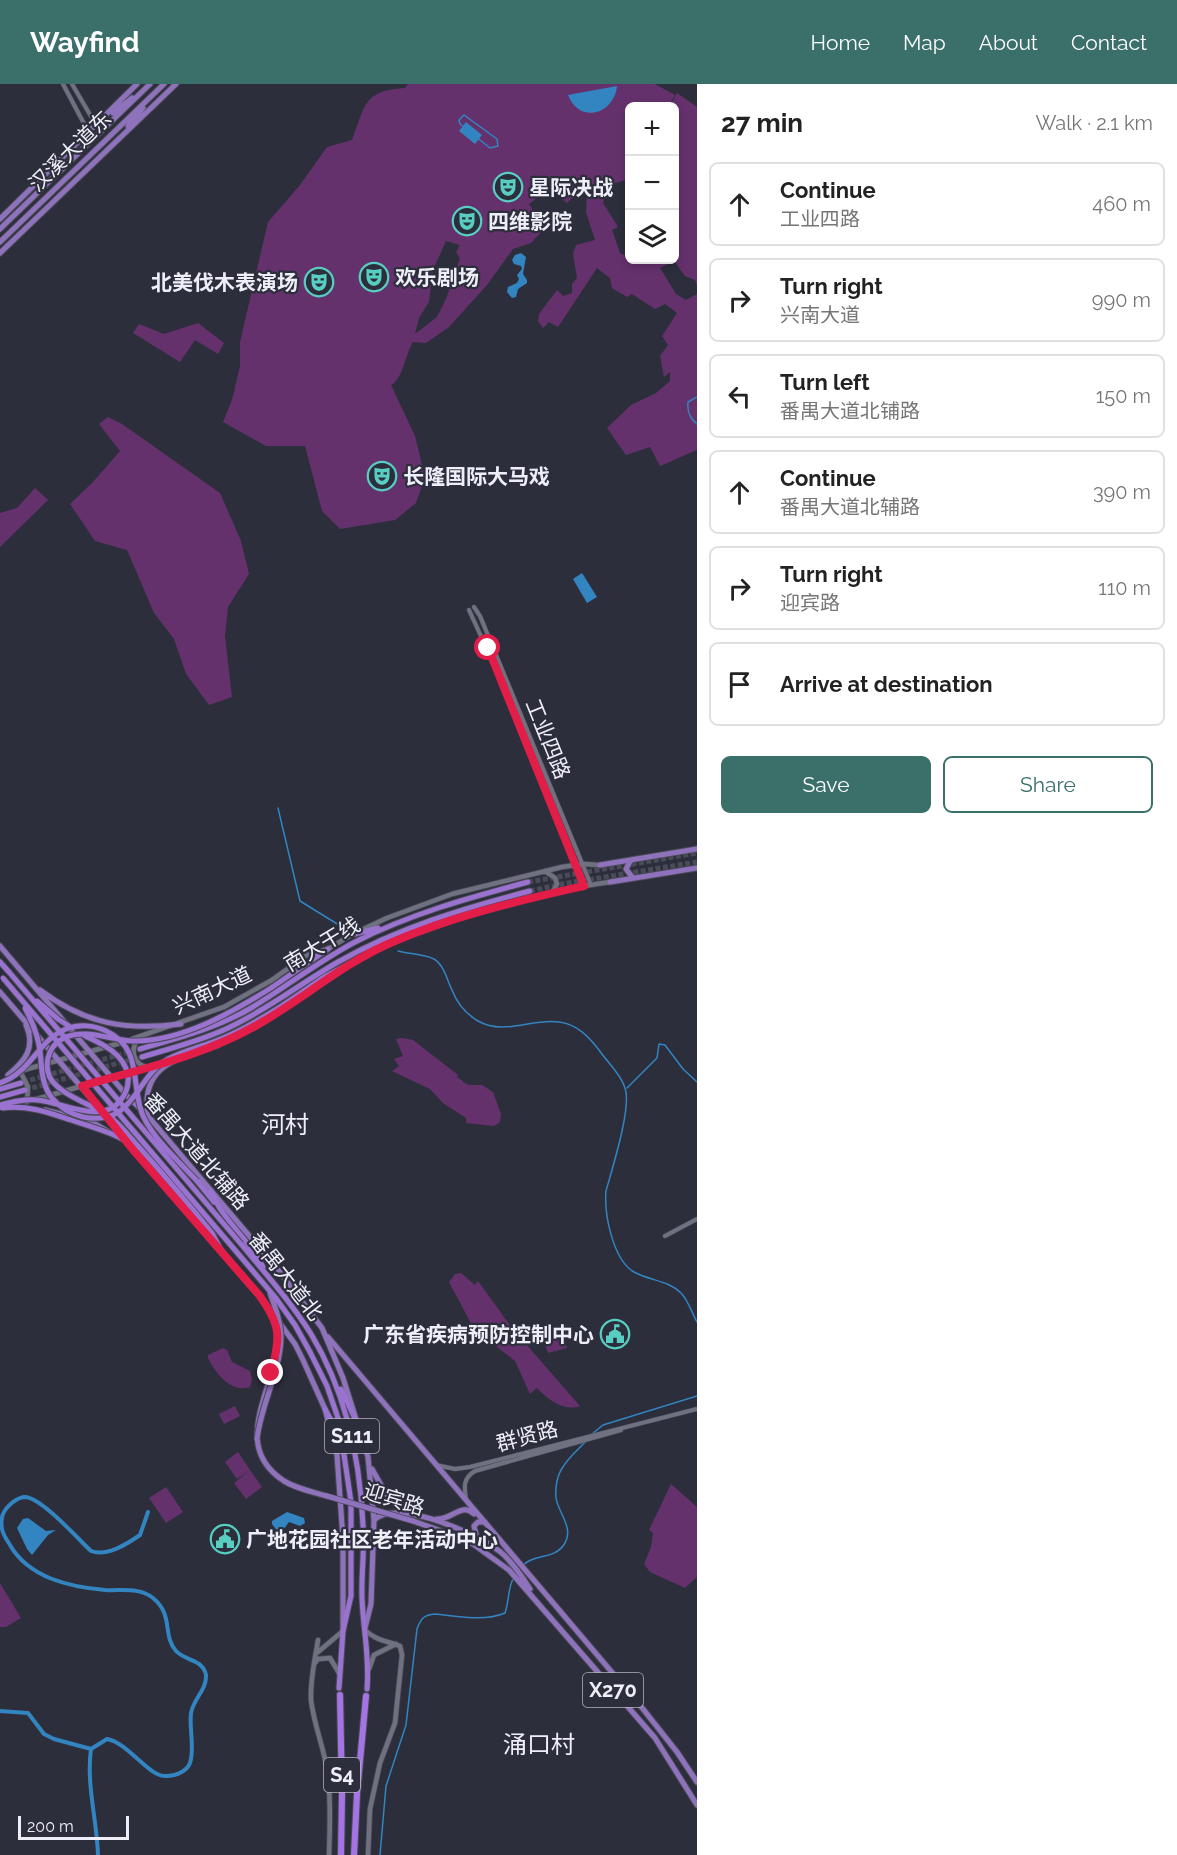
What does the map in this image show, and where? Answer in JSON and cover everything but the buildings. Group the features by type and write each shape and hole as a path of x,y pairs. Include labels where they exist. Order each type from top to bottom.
{"highway":[{"name":"南大干线","path":"140,1049 198,1031 237,1015 332,955 394,924 455,902 528,882"},
{"name":"南大干线","path":"142,1057 229,1028 338,962 397,934 458,910 530,891"},
{"path":"351,935 394,924"},
{"path":"366,956 397,934"},
{"path":"222,1252 212,1233 112,1118 90,1104 64,1092 53,1083 47,1067 51,1050 62,1038 73,1034 89,1034 131,1041 148,1040 168,1036 218,1018 271,988 328,949"},
{"name":"番禺大道北","path":"0,962 268,1276 301,1319 327,1364 341,1400 356,1457 363,1527 362,1582 368,1673 367,1692"},
{"path":"20,998 36,1031 42,1077 49,1094 58,1105 69,1112 91,1118 107,1116 128,1106 156,1068 168,1059 239,1031 324,977 353,962"},
{"name":"番禺大道北","path":"1,976 270,1291 295,1325 310,1352 339,1421 351,1502 352,1582 343,1630 339,1692"},
{"path":"2,1108 34,1100 100,1112 117,1105 126,1093 128,1085 125,1065 115,1053 57,1019 25,991"},
{"path":"0,1083 22,1072 48,1042 62,1031 81,1026 92,1026 108,1031 121,1041 132,1057 138,1101 148,1125 256,1253 268,1276"},
{"path":"0,1089 21,1083"},
{"path":"0,1097 25,1090"},
{"path":"2,1108 39,1109 104,1129 121,1138 149,1159"},
{"path":"211,1191 217,1205"},
{"path":"327,1364 358,1425"},
{"path":"325,1409 336,1426 343,1448"},
{"path":"352,1582 362,1582"},
{"name":"S4","path":"339,1692 341,1855"},
{"name":"S4","path":"354,1855 357,1794 367,1692"}],"main road":[{"path":"0,219 137,84"},
{"path":"99,123 150,84"},
{"name":"汉溪大道东","path":"0,229 150,84"},
{"path":"110,148 164,84"},
{"name":"汉溪大道东","path":"0,242 164,84"},
{"path":"0,253 176,84"},
{"path":"600,865 697,849"},
{"path":"631,860 626,869 633,878"},
{"name":"兴南大道","path":"0,1077 140,1037 224,1007 272,980 307,955 328,949 387,918 452,894 575,865 600,865"},
{"path":"148,1116 146,1093 149,1083 158,1072 174,1061 218,1045 259,1025 353,962 389,944 490,908 584,886 697,868"},
{"path":"545,871 555,878 558,884 552,893"},
{"path":"0,946 29,982 61,1005 97,1021 136,1028 181,1024"},
{"name":"番禺大道北辅路","path":"29,982 111,1078 148,1116 279,1271 322,1328 344,1378 368,1457 374,1520 371,1604 365,1630"},
{"path":"0,992 222,1252 295,1344 325,1409 337,1455 343,1539 343,1630 316,1654"},
{"path":"8,1075 23,1062 29,1052 30,1036 21,1015"},
{"path":"140,1037 134,1045 135,1058 141,1065 148,1067"},
{"path":"2,1108 218,1045"},
{"path":"20,1071 28,1087 27,1102"},
{"path":"2,1108 52,1111 90,1121 108,1130 134,1151"},
{"path":"257,1439 263,1410 278,1363 281,1336 278,1316 270,1291"},
{"name":"迎宾路","path":"273,1314 277,1329 277,1345 274,1364 257,1422 257,1439 268,1466 283,1480 327,1496 453,1534 512,1564 548,1615 655,1738 697,1805"},
{"name":"迎宾路","path":"322,1328 333,1345 485,1522 512,1564 643,1709 697,1782"},
{"path":"368,1457 386,1494 406,1509 440,1520 463,1509 470,1509 478,1515"},
{"path":"374,1520 383,1514 404,1512 434,1521 477,1538 504,1555 512,1564"},
{"path":"477,1538 474,1526 478,1522 485,1522"},
{"path":"365,1630 381,1641 400,1646 402,1655 397,1713 374,1786 369,1818 368,1855"},
{"path":"318,1640 313,1666 312,1701 325,1756 330,1797 329,1855"},
{"path":"368,1673 374,1655 396,1644"},
{"path":"313,1666 318,1659 330,1658 339,1674"}],"street":[{"path":"63,84 89,133"},
{"path":"72,84 92,118 99,123"},
{"name":"工业四路","path":"474,607 511,689 591,885"},
{"name":"工业四路","path":"469,610 502,682 584,886"},
{"path":"665,1236 697,1219"},
{"name":"群贤路","path":"466,1500 465,1480 475,1471 697,1409"},
{"name":"群贤路","path":"435,1464 455,1469 470,1467 578,1438 598,1436"}],"shaded area":[{"path":"408,84 655,84 675,95 671,102 625,102 625,180 609,185 603,203 618,227 612,230 620,253 625,255 625,264 668,264 660,268 676,294 686,300 697,294 697,450 660,466 650,447 626,455 607,428 631,405 656,393 670,381 670,372 664,377 660,356 668,345 662,336 677,313 665,304 655,309 632,294 627,297 612,288 610,278 597,268 558,327 549,322 543,328 538,321 539,314 557,290 563,296 572,293 572,284 577,278 573,254 576,245 595,240 586,212 587,191 581,190 567,203 550,188 529,204 545,228 531,243 513,249 487,285 449,327 426,343 413,342 398,378 391,385 415,436 425,477 416,503 395,520 340,529 322,511 305,446 266,446 223,422 232,400 240,366 240,342 268,222 300,185 327,147 352,140 364,109 373,96 405,88","holes":["446,241 460,245 456,252 460,258 446,299 437,317 415,334 419,318 429,302 433,270"]},
{"path":"677,93 697,107 697,286 695,280 685,276 676,264 679,264 679,102 672,102"},
{"path":"198,323 224,343 218,354 195,340 180,362 133,333 139,324 164,334"},
{"path":"108,417 122,424 220,493 241,541 249,574 228,607 225,636 232,697 209,705 186,674 174,639 154,613 127,550 95,541 70,504 120,451 99,424"},
{"path":"35,488 48,500 0,547 0,513 17,508"},
{"path":"396,1039 413,1040 468,1085 482,1085 493,1092 501,1114 500,1122 494,1126 466,1123 466,1118 443,1103 430,1089 392,1071 399,1066 394,1059 403,1056"},
{"path":"461,1273 475,1285 478,1281 511,1327 580,1406 562,1406 537,1388 530,1394 515,1361 474,1329 449,1282 455,1274"},
{"path":"562,1329 567,1348 548,1353 542,1335"},
{"path":"223,1348 227,1350 232,1362 250,1371 252,1380 250,1387 230,1385 215,1369 208,1355"},
{"path":"235,1406 240,1416 224,1424 219,1414"},
{"path":"238,1452 250,1470 237,1479 225,1462"},
{"path":"250,1470 262,1487 246,1499 234,1483"},
{"path":"671,1484 697,1507 697,1577 685,1588 650,1572 644,1564 651,1547 653,1533 649,1530"},
{"path":"166,1487 183,1512 166,1523 149,1498"},
{"path":"0,1583 21,1618 6,1627 0,1627"}],"water":[{"path":"617,86 610,104 595,112 588,113 580,110 568,95"},
{"path":"466,122 482,135 475,144 459,131"},
{"path":"521,253 526,257 523,274 527,283 518,289 516,297 512,298 507,292 508,287 517,283 519,279 517,275 522,269 512,260 515,255"},
{"path":"582,573 597,597 587,603 573,579"},
{"path":"287,1512 304,1518 305,1523 300,1526 289,1522 283,1530 278,1532 272,1521"},
{"path":"28,1518 46,1531 56,1530 48,1535 32,1555 17,1528 23,1519"}],"waterway":[{"path":"464,115 497,139 498,146 490,148 460,124 459,120 464,115"},
{"path":"697,397 688,402 690,417 697,424"},
{"path":"278,808 300,901 347,930"},
{"path":"398,951 434,959 443,969 459,1004 478,1021 498,1027 549,1021 565,1023 582,1032 595,1045 620,1078 626,1097 620,1138 606,1191 608,1224 615,1247 620,1258 634,1272 665,1283 681,1293 697,1322"},
{"path":"627,1088 657,1058 659,1044 665,1045 683,1069 697,1082"},
{"path":"592,1434 603,1425 697,1396"},
{"path":"519,1570 530,1560 555,1553 565,1543 568,1532 557,1503 557,1482 565,1464 585,1442"},
{"path":"98,1855 90,1775 91,1749 107,1739 123,1747 153,1772 160,1775 170,1776 184,1771 189,1766 191,1757 191,1713 206,1680 206,1675 198,1663 176,1651 169,1638 163,1611 153,1598 136,1591 78,1586 39,1573 28,1566 10,1545 1,1525 2,1517 13,1502 25,1497 32,1499 50,1511 91,1551 104,1552 123,1546 140,1535 148,1512"},
{"path":"380,1855 386,1786 406,1725 417,1629 420,1622 426,1616 435,1614 479,1618 505,1613 513,1579"},
{"path":"0,1711 28,1713 44,1734 91,1749"}],"tunnel":[{"path":"528,882 697,853"},
{"path":"530,891 697,862"},
{"path":"23,1082 140,1049"},
{"path":"25,1090 136,1058"}],"place":[{"name":"星际决战","path":"508,187"},
{"name":"四维影院","path":"467,221"},
{"name":"欢乐剧场","path":"374,277"},
{"name":"北美伐木表演场","path":"319,282"},
{"name":"长隆国际大马戏","path":"382,476"},
{"name":"广东省疾病预防控制中心","path":"615,1334"},
{"name":"广地花园社区老年活动中心","path":"225,1539"}],"district":[{"name":"河村","path":"285,1124"},
{"name":"涌口村","path":"539,1744"}],"route":[{"path":"271,1373 277,1337 273,1314 134,1151 82,1086 218,1045 259,1025 353,962 389,944 490,908 584,886 488,648"}]}
